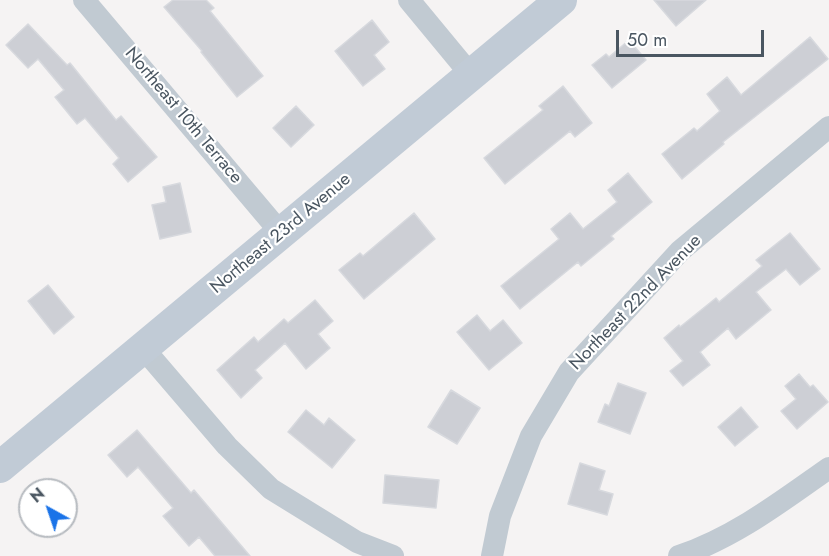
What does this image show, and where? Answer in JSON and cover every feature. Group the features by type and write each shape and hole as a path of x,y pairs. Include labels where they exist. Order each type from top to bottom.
{"main road":[{"name":"Northeast 23rd Avenue","path":"0,467 561,0"}],"street":[{"name":"Northeast 10th Terrace","path":"84,0 281,233"},
{"path":"409,0 471,75"},
{"name":"Northeast 22nd Avenue","path":"492,556 500,516 531,436 569,372 680,252 829,128"},
{"path":"144,348 227,447 271,489 357,542 393,556"},
{"path":"679,556 696,550 763,515 829,468"}],"building":[{"path":"173,0 206,0 214,8 210,11 263,76 237,97 164,7"},
{"path":"654,0 706,0 676,26"},
{"path":"372,20 389,42 374,55 385,69 363,86 335,51"},
{"path":"28,24 67,65 70,63 116,120 121,116 157,157 128,182 113,164 119,158 85,118 77,124 55,97 64,90 38,59 28,68 6,45"},
{"path":"810,37 828,59 723,142 724,144 682,179 662,154 694,128 697,131 720,111 707,94 727,77 741,95"},
{"path":"629,40 646,60 612,88 592,65 606,54 609,57"},
{"path":"563,86 592,123 575,137 570,131 505,184 484,158 543,110 539,106"},
{"path":"296,106 314,125 291,147 273,128"},
{"path":"628,173 652,202 611,236 614,239 581,266 578,262 520,309 501,286 559,239 551,229 570,213 583,229 617,202 608,190"},
{"path":"180,183 191,232 160,239 152,205 166,202 163,187"},
{"path":"414,213 435,239 364,299 339,270 360,253 363,256"},
{"path":"790,233 820,269 800,285 786,269 756,292 771,310 736,339 728,328 700,352 710,365 683,386 670,371 683,361 664,338 716,298 719,302 762,266 756,260"},
{"path":"48,285 74,317 54,334 28,301"},
{"path":"315,300 333,321 318,334 330,348 306,369 285,343 255,370 262,378 241,398 217,370 254,337 258,342 284,319 288,323"},
{"path":"477,315 490,331 503,320 522,343 489,370 457,332"},
{"path":"799,374 810,387 813,385 828,402 797,429 781,411 796,399 785,386"},
{"path":"618,383 646,393 630,434 598,422 605,404 609,406"},
{"path":"451,390 480,408 457,444 428,427"},
{"path":"741,407 758,427 735,446 718,427"},
{"path":"306,410 324,425 329,418 355,440 332,468 288,432"},
{"path":"137,430 191,493 194,490 250,556 215,556 199,537 189,546 163,516 173,508 138,467 127,477 108,455"},
{"path":"580,463 605,471 599,490 613,494 607,515 568,504"},
{"path":"385,475 439,480 436,508 383,503"}]}
